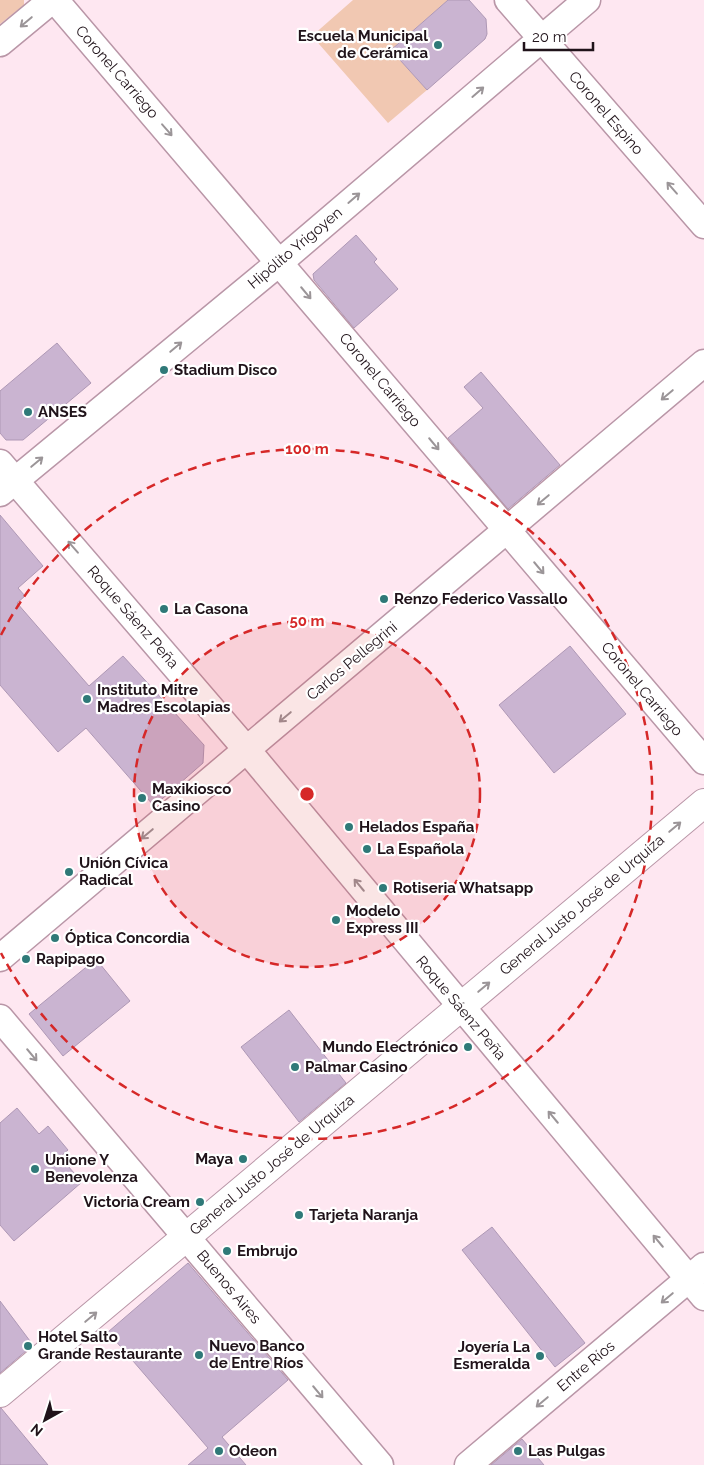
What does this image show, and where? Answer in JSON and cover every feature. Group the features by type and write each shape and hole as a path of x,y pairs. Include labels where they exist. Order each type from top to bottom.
{"street":[{"path":"0,43 53,0"},
{"name":"Coronel Carriego","path":"53,0 280,262 704,761"},
{"name":"Coronel Espino","path":"508,0 704,225"},
{"name":"Hipólito Yrigoyen","path":"5,479 280,262 586,0"},
{"name":"Carlos Pellegrini","path":"0,958 704,363"},
{"name":"Roque Sáenz Peña","path":"5,479 247,750 460,1007 699,1281"},
{"name":"General Justo José de Urquiza","path":"0,1393 704,803"},
{"name":"Buenos Aires","path":"0,1018 380,1465"},
{"name":"Entre Ríos","path":"468,1465 699,1281"}],"shaded area":[{"path":"0,0 24,0 24,5 0,24"},
{"path":"353,0 448,0 391,50 427,90 388,123 312,36"}],"building":[{"name":"Escuela Municipal de Cerámica","path":"448,0 469,0 486,19 487,34 485,39 427,90 391,50"},
{"path":"356,235 377,259 374,262 398,289 354,328 314,280 313,274"},
{"name":"ANSES","path":"57,343 91,383 23,440 6,440 0,433 0,391"},
{"path":"481,372 560,465 508,509 448,438 483,408 464,387"},
{"name":"Instituto Mitre Madres Escolapias","path":"0,515 43,566 18,588 25,596 17,603 89,686 123,656 204,745 203,763 154,806 86,728 58,752 0,685"},
{"path":"570,646 626,714 554,773 499,705"},
{"path":"96,959 130,1001 63,1056 29,1014"},
{"name":"Palmar Casino","path":"289,1010 346,1083 299,1122 241,1047"},
{"name":"Unione Y Benevolenza","path":"17,1108 39,1134 48,1126 68,1150 60,1157 82,1182 14,1241 0,1225 0,1123"},
{"path":"492,1227 585,1343 555,1367 462,1250"},
{"name":"Nuevo Banco de Entre Ríos","path":"188,1263 288,1380 222,1437 246,1465 188,1465 208,1448 108,1332"},
{"path":"0,1301 33,1345 0,1373"},
{"path":"1,1408 48,1465 0,1465"},
{"name":"Las Pulgas","path":"522,1439 544,1465 491,1465"}],"place":[{"name":"Escuela Municipal de Cerámica","path":"438,45"},
{"name":"Stadium Disco","path":"164,370"},
{"name":"ANSES","path":"28,412"},
{"name":"Renzo Federico Vassallo","path":"384,599"},
{"name":"La Casona","path":"164,609"},
{"name":"Instituto Mitre Madres Escolapias","path":"87,699"},
{"name":"Maxikiosco Casino","path":"142,798"},
{"name":"Helados España","path":"349,827"},
{"name":"La Española","path":"367,849"},
{"name":"Unión Cívica Radical","path":"69,872"},
{"name":"Rotiseria Whatsapp","path":"383,888"},
{"name":"Modelo Express III","path":"336,920"},
{"name":"Óptica Concordia","path":"55,938"},
{"name":"Rapipago","path":"26,959"},
{"name":"Mundo Electrónico","path":"468,1047"},
{"name":"Palmar Casino","path":"295,1067"},
{"name":"Maya","path":"243,1159"},
{"name":"Unione Y Benevolenza","path":"35,1169"},
{"name":"Victoria Cream","path":"200,1202"},
{"name":"Tarjeta Naranja","path":"299,1215"},
{"name":"Embrujo","path":"227,1251"},
{"name":"Hotel Salto Grande Restaurante","path":"28,1346"},
{"name":"Nuevo Banco de Entre Ríos","path":"199,1355"},
{"name":"Joyería La Esmeralda","path":"540,1356"},
{"name":"Odeon","path":"219,1451"},
{"name":"Las Pulgas","path":"518,1451"}]}
